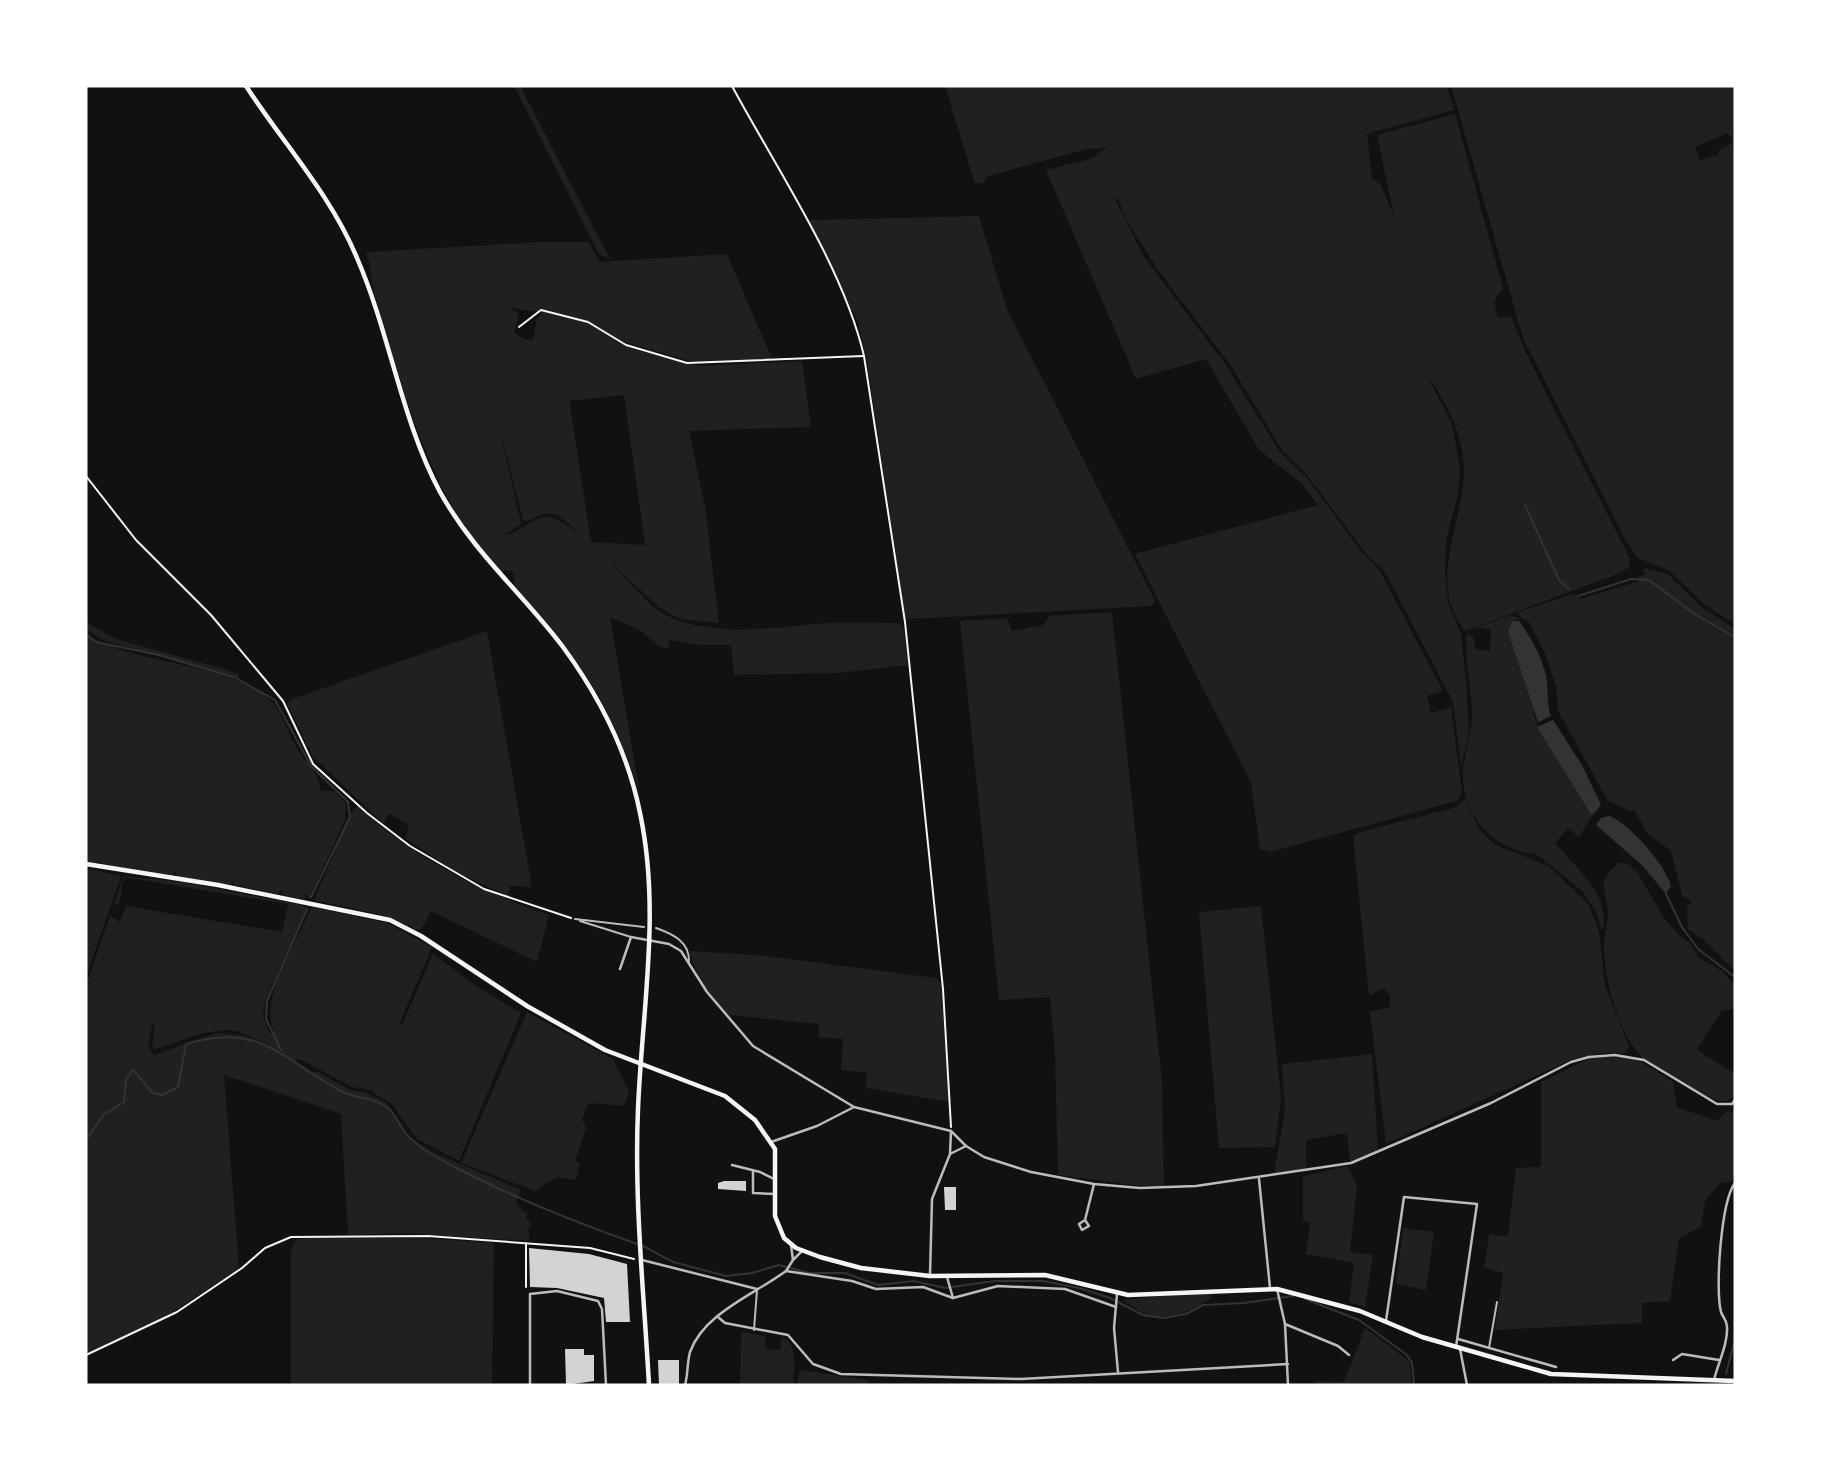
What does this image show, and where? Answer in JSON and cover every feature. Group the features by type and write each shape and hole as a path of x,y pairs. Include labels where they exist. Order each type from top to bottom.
{"main road":[{"path":"246,86 314,182 356,256 423,457 441,493 482,554 562,646 605,714 621,749 640,809 650,870 650,941 640,1064 637,1146 649,1385"},
{"path":"86,863 219,884 390,920 418,933 486,980 620,1057 725,1096 746,1111 771,1142 776,1157 777,1223 791,1245 803,1250 861,1268 930,1276 1045,1275 1117,1296 1270,1288 1334,1303 1458,1348 1566,1377 1735,1381"}],"street":[{"path":"620,969 631,937 669,944 681,951 707,992 753,1046 854,1107 951,1131 965,1146 984,1157 1031,1172 1094,1184 1167,1189 1259,1179 1352,1163 1491,1103 1571,1062 1590,1057 1632,1056 1717,1104 1731,1104 1735,1100"},
{"path":"1731,1104 1735,1109"},
{"path":"771,1142 817,1126 854,1107"},
{"path":"930,1276 932,1199 950,1154 951,1131"},
{"path":"950,1154 965,1146"},
{"path":"732,1165 776,1180"},
{"path":"753,1171 753,1193 775,1194"},
{"path":"1259,1179 1270,1288"},
{"path":"1714,1380 1727,1327 1721,1312 1724,1215 1730,1190 1735,1183"},
{"path":"1084,1220 1094,1184"},
{"path":"1385,1321 1404,1197 1477,1204 1458,1339 1468,1385"},
{"path":"791,1245 793,1260"},
{"path":"685,1385 691,1350 705,1329 787,1269 803,1250"},
{"path":"642,1261 757,1289"},
{"path":"787,1269 852,1281 876,1289 923,1287 953,1298 998,1286 1025,1287 1076,1292 1116,1305"},
{"path":"947,1276 953,1298"},
{"path":"530,1385 529,1300 530,1294 544,1290 598,1301 602,1309 606,1385"},
{"path":"1278,1292 1285,1324 1288,1385"},
{"path":"1117,1296 1118,1372"},
{"path":"718,1317 724,1323 788,1335 813,1364 841,1374 1021,1379 1288,1364"},
{"path":"1285,1324 1338,1346 1349,1355"},
{"path":"1458,1339 1556,1367"},
{"path":"1673,1360 1682,1354 1719,1360"}],"lane":[{"path":"575,919 644,927"},
{"path":"575,919 631,937"},
{"path":"656,928 671,933 684,944 689,963"},
{"path":"754,1330 757,1289"},
{"path":"1489,1349 1497,1303"}],"path":[{"path":"732,86 792,192 852,314 864,356 905,622 944,999 951,1131"},
{"path":"519,327 541,310 588,322 626,345 687,363 864,356"},
{"path":"86,476 136,540 197,599 283,701 313,764 367,813 410,846 484,889 575,919"},
{"path":"86,1355 177,1312 281,1239 407,1236 526,1243 590,1248 642,1261"},
{"path":"526,1243 526,1287"}],"shaded area":[{"path":"514,86 520,86 610,259 599,254"},
{"path":"945,86 1447,86 1454,110 1367,134 1372,177 1381,185 1394,216 1377,135 1455,114 1503,288 1494,301 1498,318 1511,316 1524,349 1630,559 1629,567 1620,573 1465,631 1454,612 1448,593 1447,573 1462,492 1463,455 1450,414 1429,379 1452,424 1460,467 1458,494 1446,541 1445,572 1448,602 1461,634 1466,680 1469,734 1461,767 1453,702 1385,572 1366,554 1307,475 1282,450 1231,366 1158,270 1125,218 1118,198 1115,199 1144,257 1226,365 1279,451 1307,478 1361,551 1380,571 1443,691 1427,696 1431,713 1451,707 1462,792 1457,801 1270,852 1260,849 1251,783 1135,554 1318,505 1301,483 1259,450 1206,359 1136,379 1046,170 1090,159 1106,148 1087,149 988,176 983,183 975,184"},
{"path":"1451,86 1735,86 1735,624 1704,604 1670,571 1638,558 1626,541 1523,338","holes":["1728,133 1733,142 1719,150 1718,155 1700,160 1695,147"]},
{"path":"979,216 1007,309 1155,601 1152,606 911,619 905,617 867,362 858,322 808,220"},
{"path":"541,242 589,242 599,262 727,254 772,359 694,362 627,343 635,350 700,366 802,361 811,427 689,431 705,506 719,623 680,619 660,608 607,559 653,607 672,618 692,624 715,628 761,629 836,623 900,624 904,631 908,665 839,673 734,675 731,645 699,645 670,640 668,649 660,647 640,630 610,617 640,794 617,733 590,682 557,635 515,586 513,572 505,570 502,573 477,544 455,511 437,476 407,401 373,288 366,252","holes":["511,308 542,313 537,319 533,339 526,340 514,333 519,314","624,395 645,544 645,545 591,542 570,405 570,401","497,417 523,520 528,521 544,513 559,515 585,539 571,528 547,517 504,535 521,524"]},
{"path":"1644,568 1668,574 1700,606 1735,629 1735,971 1703,939 1688,929 1687,908 1692,901 1682,896 1671,851 1648,834 1634,810 1631,812 1608,801 1558,711 1556,686 1544,651 1529,622 1515,613 1573,594 1581,599 1639,581 1639,576 1645,575"},
{"path":"1112,612 1162,1081 1164,1186 1133,1185 1058,1175 1055,1054 1050,997 999,1000 960,621 1007,618 1012,631 1043,625 1050,616"},
{"path":"1510,615 1521,619 1512,621 1537,726 1592,816 1579,837 1568,828 1555,843 1582,872 1597,894 1604,918 1602,931 1596,911 1581,890 1536,854 1522,852 1495,839 1484,829 1468,804 1463,772 1472,714 1467,634 1473,637 1476,649 1490,651 1491,629 1476,628"},
{"path":"1512,621 1519,621 1528,634 1546,675 1551,716 1538,722 1508,632"},
{"path":"86,622 116,639 224,669 239,674 238,679 103,640 86,629"},
{"path":"487,631 532,887 510,886 508,896 453,871 405,838 409,826 389,813 384,824 313,757 287,704 292,699"},
{"path":"86,634 130,652 229,677 250,686 273,703 295,745 314,772 320,790 335,792 346,803 345,820 309,899 305,894 305,899 282,895 282,889 278,894 234,885 234,880 230,885 177,876 176,871 173,875 100,865 100,861 96,864 86,861"},
{"path":"1553,720 1582,765 1601,805 1592,816 1537,727"},
{"path":"1465,799 1479,829 1495,845 1549,866 1589,905 1599,932 1605,985 1629,1047 1625,1053 1604,1053 1573,1059 1386,1144 1370,1012 1390,1007 1390,996 1384,988 1369,996 1353,837 1357,833 1457,807"},
{"path":"357,806 401,841 447,870 496,895 549,915 537,962 431,911 422,928 418,930 382,915 314,900 352,811"},
{"path":"1609,816 1636,835 1654,856 1671,886 1666,894 1643,866 1596,825 1601,818"},
{"path":"1619,863 1626,863 1637,872 1664,918 1690,943 1698,957 1722,971 1735,985 1735,1009 1722,1010 1697,1050 1735,1074 1735,1096 1726,1101 1711,1098 1657,1068 1638,1053 1624,1030 1609,988 1604,946 1608,914 1604,881"},
{"path":"86,868 121,876 86,977"},
{"path":"124,876 182,882 302,905 306,909 265,1001 263,1016 270,1034 274,1031 271,1002 275,986 310,910 314,907 387,923 432,947 399,1025 402,1025 433,954 476,986 521,1013 459,1161 417,1139 391,1103 373,1093 374,1090 352,1087 302,1060 293,1059 313,1073 316,1071 351,1090 364,1092 387,1103 409,1136 430,1151 521,1190 516,1200 518,1206 528,1214 526,1217 531,1225 528,1230 530,1241 405,1233 348,1235 341,1114 224,1075 239,1268 167,1316 86,1353 86,985 110,916 120,922 126,906 282,932 288,904 124,877 119,905 114,904","holes":["152,1025 155,1026 152,1047 154,1050 199,1034 225,1030 237,1031 269,1044 242,1035 216,1033 154,1055 148,1048"]},
{"path":"1261,906 1281,1097 1275,1147 1219,1148 1199,912"},
{"path":"690,951 759,955 936,978 941,983 949,1102 866,1088 867,1073 841,1070 843,1039 819,1037 819,1024 729,1015 705,986"},
{"path":"527,1012 613,1059 629,1091 624,1106 589,1103 582,1119 586,1128 575,1161 580,1163 576,1180 557,1177 535,1191 461,1163"},
{"path":"1372,1054 1378,1150 1350,1162 1347,1133 1306,1140 1306,1169 1274,1173 1285,1110 1282,1064"},
{"path":"1626,1057 1641,1062 1673,1082 1677,1107 1717,1121 1728,1110 1735,1113 1735,1176 1731,1182 1720,1183 1705,1201 1701,1227 1679,1238 1670,1301 1642,1303 1642,1323 1495,1330 1503,1273 1484,1268 1489,1235 1508,1236 1516,1168 1541,1167 1541,1082 1590,1058"},
{"path":"1347,1166 1357,1185 1350,1252 1373,1255 1365,1307 1349,1302 1354,1263 1306,1254 1310,1223 1303,1221 1303,1176"},
{"path":"1403,1228 1434,1232 1426,1290 1396,1284"},
{"path":"299,1238 414,1238 494,1243 492,1385 291,1385 291,1251 293,1243"},
{"path":"1210,1291 1211,1299 1184,1313 1159,1317 1143,1313 1122,1300"},
{"path":"1365,1328 1409,1361 1412,1385 1315,1385 1315,1381 1344,1382"},
{"path":"741,1332 765,1336 765,1349 781,1350 781,1337 787,1340 794,1357 793,1385 740,1385"},
{"path":"800,1370 868,1380 868,1385 797,1385"}],"building":[{"path":"746,1181 746,1191 718,1189 718,1183"},
{"path":"944,1187 956,1187 956,1210 945,1210"},
{"path":"529,1248 589,1254 627,1264 630,1322 606,1322 604,1298 557,1288 530,1287"},
{"path":"565,1349 584,1349 584,1355 594,1355 594,1381 566,1385"},
{"path":"658,1360 679,1360 679,1385 659,1385"}],"waterway":[{"path":"1525,505 1559,580 1569,589"},
{"path":"1578,596 1631,579 1649,580 1696,615 1735,637"},
{"path":"86,634 96,642 159,655 236,678 275,700 311,766 348,802 350,817 311,897"},
{"path":"1666,894 1682,927 1698,949 1735,977"},
{"path":"281,1050 266,1019 267,1001 307,909"},
{"path":"86,1140 103,1115 124,1102 126,1079 133,1070 153,1093 162,1095 178,1087 186,1044 211,1038 233,1037 269,1047 341,1091 382,1105 391,1111 413,1141 441,1160 540,1207 637,1244"},
{"path":"1735,1200 1735,1233"},
{"path":"643,1246 673,1262 726,1276 752,1273 779,1265 809,1273 845,1273 878,1285 914,1281 945,1288 995,1281 1043,1281 1079,1288 1110,1298 1143,1315 1164,1318 1186,1314 1203,1305 1293,1296"},
{"path":"1305,1299 1359,1320 1407,1355 1412,1363 1414,1385"},
{"path":"1726,1374 1735,1339"}]}
